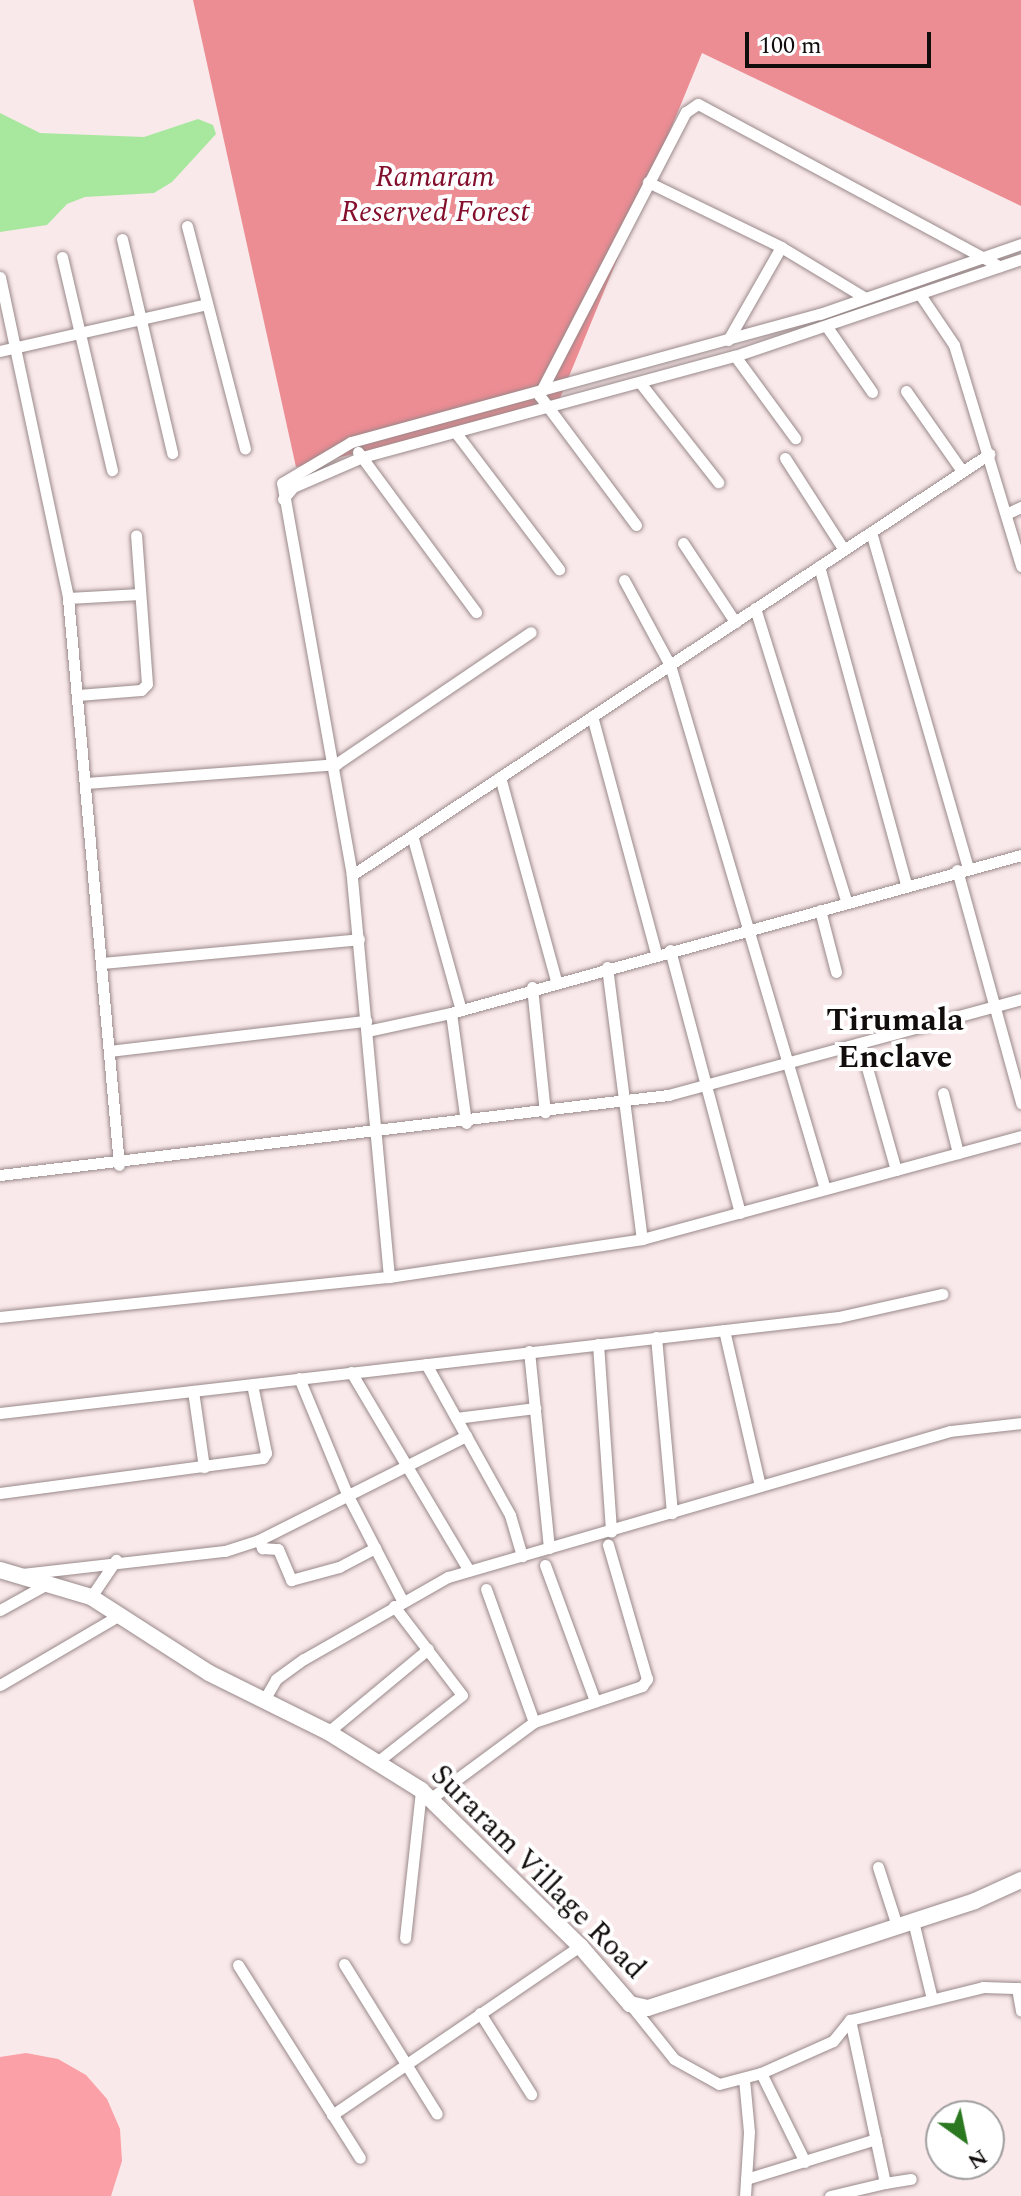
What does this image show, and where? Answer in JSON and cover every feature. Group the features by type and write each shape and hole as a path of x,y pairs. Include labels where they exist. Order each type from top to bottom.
{"main road":[{"name":"Suraram Village Road","path":"5,1573 91,1597 209,1673 328,1732 425,1795 580,1946 630,2004 648,2008 905,1924 1021,1880"}],"street":[{"path":"539,395 679,120 698,104 986,256 999,266"},
{"path":"648,182 781,247 864,297"},
{"path":"187,226 245,449"},
{"path":"122,239 172,453"},
{"path":"389,1277 352,875 336,764 279,488 287,478 351,442 539,395 728,340 1021,244"},
{"path":"728,340 781,247"},
{"path":"62,257 112,470"},
{"path":"283,499 293,487 362,457 547,410 735,356 921,296 1021,259"},
{"path":"0,277 68,598 119,1165"},
{"path":"921,296 954,345 1021,566"},
{"path":"0,351 207,304"},
{"path":"827,327 872,392"},
{"path":"735,356 795,438"},
{"path":"641,384 718,482"},
{"path":"906,391 962,471"},
{"path":"539,395 547,410 636,525"},
{"path":"456,433 559,569"},
{"path":"351,442 476,612"},
{"path":"352,875 989,454"},
{"path":"785,458 844,550"},
{"path":"1006,514 1021,507"},
{"path":"871,532 1021,1103"},
{"path":"78,695 141,690 147,684 136,535"},
{"path":"683,543 735,622"},
{"path":"819,566 906,885"},
{"path":"624,580 670,665 751,929 825,1189"},
{"path":"68,598 140,594"},
{"path":"755,608 847,903"},
{"path":"85,783 336,764 531,632"},
{"path":"592,716 656,954"},
{"path":"500,777 556,980"},
{"path":"412,835 456,1012 466,1123"},
{"path":"109,1051 366,1026 456,1012 556,980 1021,855"},
{"path":"820,910 836,972"},
{"path":"102,963 359,939"},
{"path":"670,950 740,1213"},
{"path":"607,967 628,1101 642,1239"},
{"path":"532,987 545,1112"},
{"path":"0,1175 119,1165 628,1101 707,1084 1021,999"},
{"path":"860,1043 896,1170"},
{"path":"943,1093 958,1153"},
{"path":"0,1317 389,1277 642,1239 1021,1136"},
{"path":"0,1413 839,1317 942,1294"},
{"path":"724,1330 760,1486"},
{"path":"656,1337 672,1513"},
{"path":"598,1344 611,1532"},
{"path":"529,1351 549,1548"},
{"path":"426,1364 510,1515 522,1556"},
{"path":"351,1372 469,1571"},
{"path":"299,1378 347,1494 375,1548 398,1603 428,1649 461,1688 459,1700 377,1762"},
{"path":"0,1493 266,1456 252,1384"},
{"path":"193,1391 204,1467"},
{"path":"456,1418 535,1408"},
{"path":"264,1700 276,1679 295,1666 398,1603 469,1571 950,1431 1021,1423"},
{"path":"5,1573 225,1551 259,1540 466,1436"},
{"path":"259,1540 264,1549 278,1549 291,1580 339,1567 375,1548"},
{"path":"405,1938 425,1795 534,1722 642,1686 647,1679 608,1545"},
{"path":"91,1597 116,1560"},
{"path":"545,1565 595,1701"},
{"path":"0,1610 47,1584"},
{"path":"486,1589 534,1722"},
{"path":"0,1685 120,1615"},
{"path":"328,1732 428,1649"},
{"path":"878,1867 905,1924 932,1999"},
{"path":"332,2115 580,1946"},
{"path":"344,1964 437,2114"},
{"path":"238,1965 360,2158"},
{"path":"630,2004 674,2059 719,2084 761,2073 833,2041 850,2020 932,1999 983,1987 1019,1988 1021,2011"},
{"path":"480,2013 531,2094"},
{"path":"850,2020 885,2183"},
{"path":"761,2073 805,2162"},
{"path":"744,2079 749,2132 745,2196"},
{"path":"746,2179 876,2139"},
{"path":"830,2196 911,2179"}],"shaded area":[{"path":"0,113 40,133 144,137 198,119 213,125 216,134 172,182 154,193 85,197 67,204 47,225 0,232"},
{"path":"26,2053 58,2059 86,2075 107,2099 120,2129 122,2161 111,2196 0,2196 0,2057"}],"green space":[{"name":"Ramaram Reserved Forest","path":"193,0 1021,0 1021,206 702,53 556,408 296,467"}],"district":[{"name":"Tirumala Enclave","path":"895,1040"}]}
